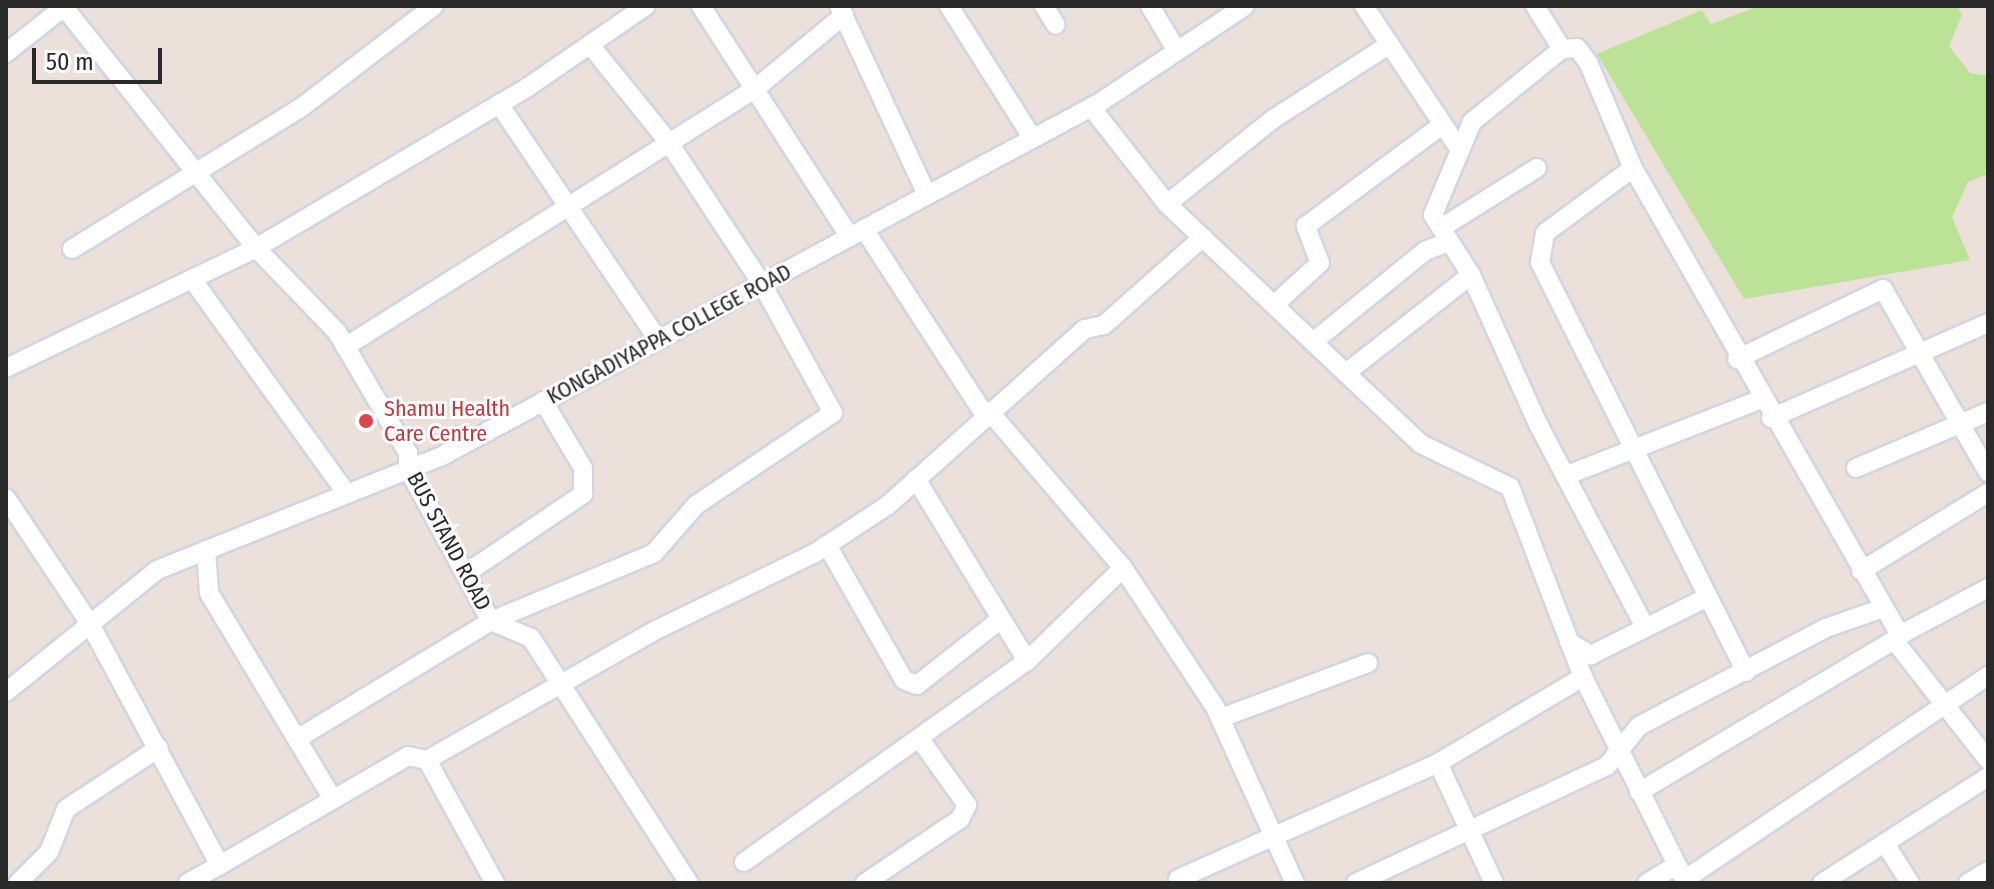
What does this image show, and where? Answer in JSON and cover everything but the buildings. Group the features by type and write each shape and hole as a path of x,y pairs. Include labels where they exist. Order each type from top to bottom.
{"street":[{"path":"6,53 63,6"},
{"name":"BUS STAND ROAD","path":"63,6 200,173 256,248 345,347 408,453 408,469 491,621 531,638 689,883"},
{"path":"72,249 200,173 302,107 434,6"},
{"path":"6,368 256,248 499,104 646,6"},
{"path":"701,6 755,89 987,413 1123,568 1221,718 1295,883"},
{"path":"949,6 1033,139"},
{"path":"1044,6 1056,25"},
{"path":"1150,6 1177,51"},
{"name":"KONGADIYAPPA COLLEGE ROAD","path":"6,692 157,570 408,469 543,401 1091,107 1245,6"},
{"path":"1364,6 1387,46 1460,150"},
{"path":"1535,6 1562,49"},
{"path":"345,347 568,208 667,140 755,89 842,10 927,195"},
{"path":"297,739 491,621 654,553 696,505 833,413 762,284 667,140 590,45"},
{"path":"1167,204 1273,119 1387,46"},
{"path":"1645,627 1565,476 1471,275 1433,215 1439,189 1472,122 1562,49 1577,48 1588,62 1633,168 1759,400 1938,705 1987,758"},
{"path":"499,104 658,340"},
{"path":"1091,107 1167,204 1421,444 1510,487 1583,677 1682,876"},
{"path":"1274,305 1320,263 1306,226 1442,125"},
{"path":"1313,342 1445,235 1537,168"},
{"path":"1633,168 1545,233 1540,262 1706,598 1746,672"},
{"path":"188,883 331,796 408,756 427,760 559,684 827,545 916,479 1085,329 1104,325 1203,237"},
{"path":"1346,373 1471,275"},
{"path":"192,279 304,425 347,494"},
{"path":"1737,359 1883,289 1988,472"},
{"path":"1771,418 1920,357 1988,323"},
{"path":"1565,476 1631,447 1759,400"},
{"path":"465,574 583,494 583,468 543,401"},
{"path":"1856,468 1988,412"},
{"path":"916,479 1027,661"},
{"path":"1861,571 1988,493"},
{"path":"6,498 90,624 220,865"},
{"path":"827,545 904,680 917,685 1001,619"},
{"path":"206,550 209,593 331,796"},
{"path":"744,862 1027,661 1123,568"},
{"path":"1639,792 1897,638 1988,588"},
{"path":"1569,642 1591,655 1706,598"},
{"path":"1356,883 1607,766 1639,726 1826,628 1883,608"},
{"path":"1221,718 1368,663"},
{"path":"1647,883 1682,876 1938,705 1988,676"},
{"path":"1178,879 1272,832 1438,763 1583,677"},
{"path":"865,883 960,819 967,805 919,738"},
{"path":"18,883 49,852 66,809 159,748"},
{"path":"427,760 495,883"},
{"path":"1438,763 1494,883"},
{"path":"1822,883 1886,845 1988,777"},
{"path":"1886,845 1910,883"},
{"path":"1968,883 1988,871"}],"green space":[{"path":"1759,6 1957,6 1962,15 1949,46 1970,73 1988,76 1988,174 1968,182 1952,217 1970,260 1744,299 1597,54 1702,10 1711,24"}],"place":[{"name":"Shamu Health Care Centre","path":"366,421"}]}
